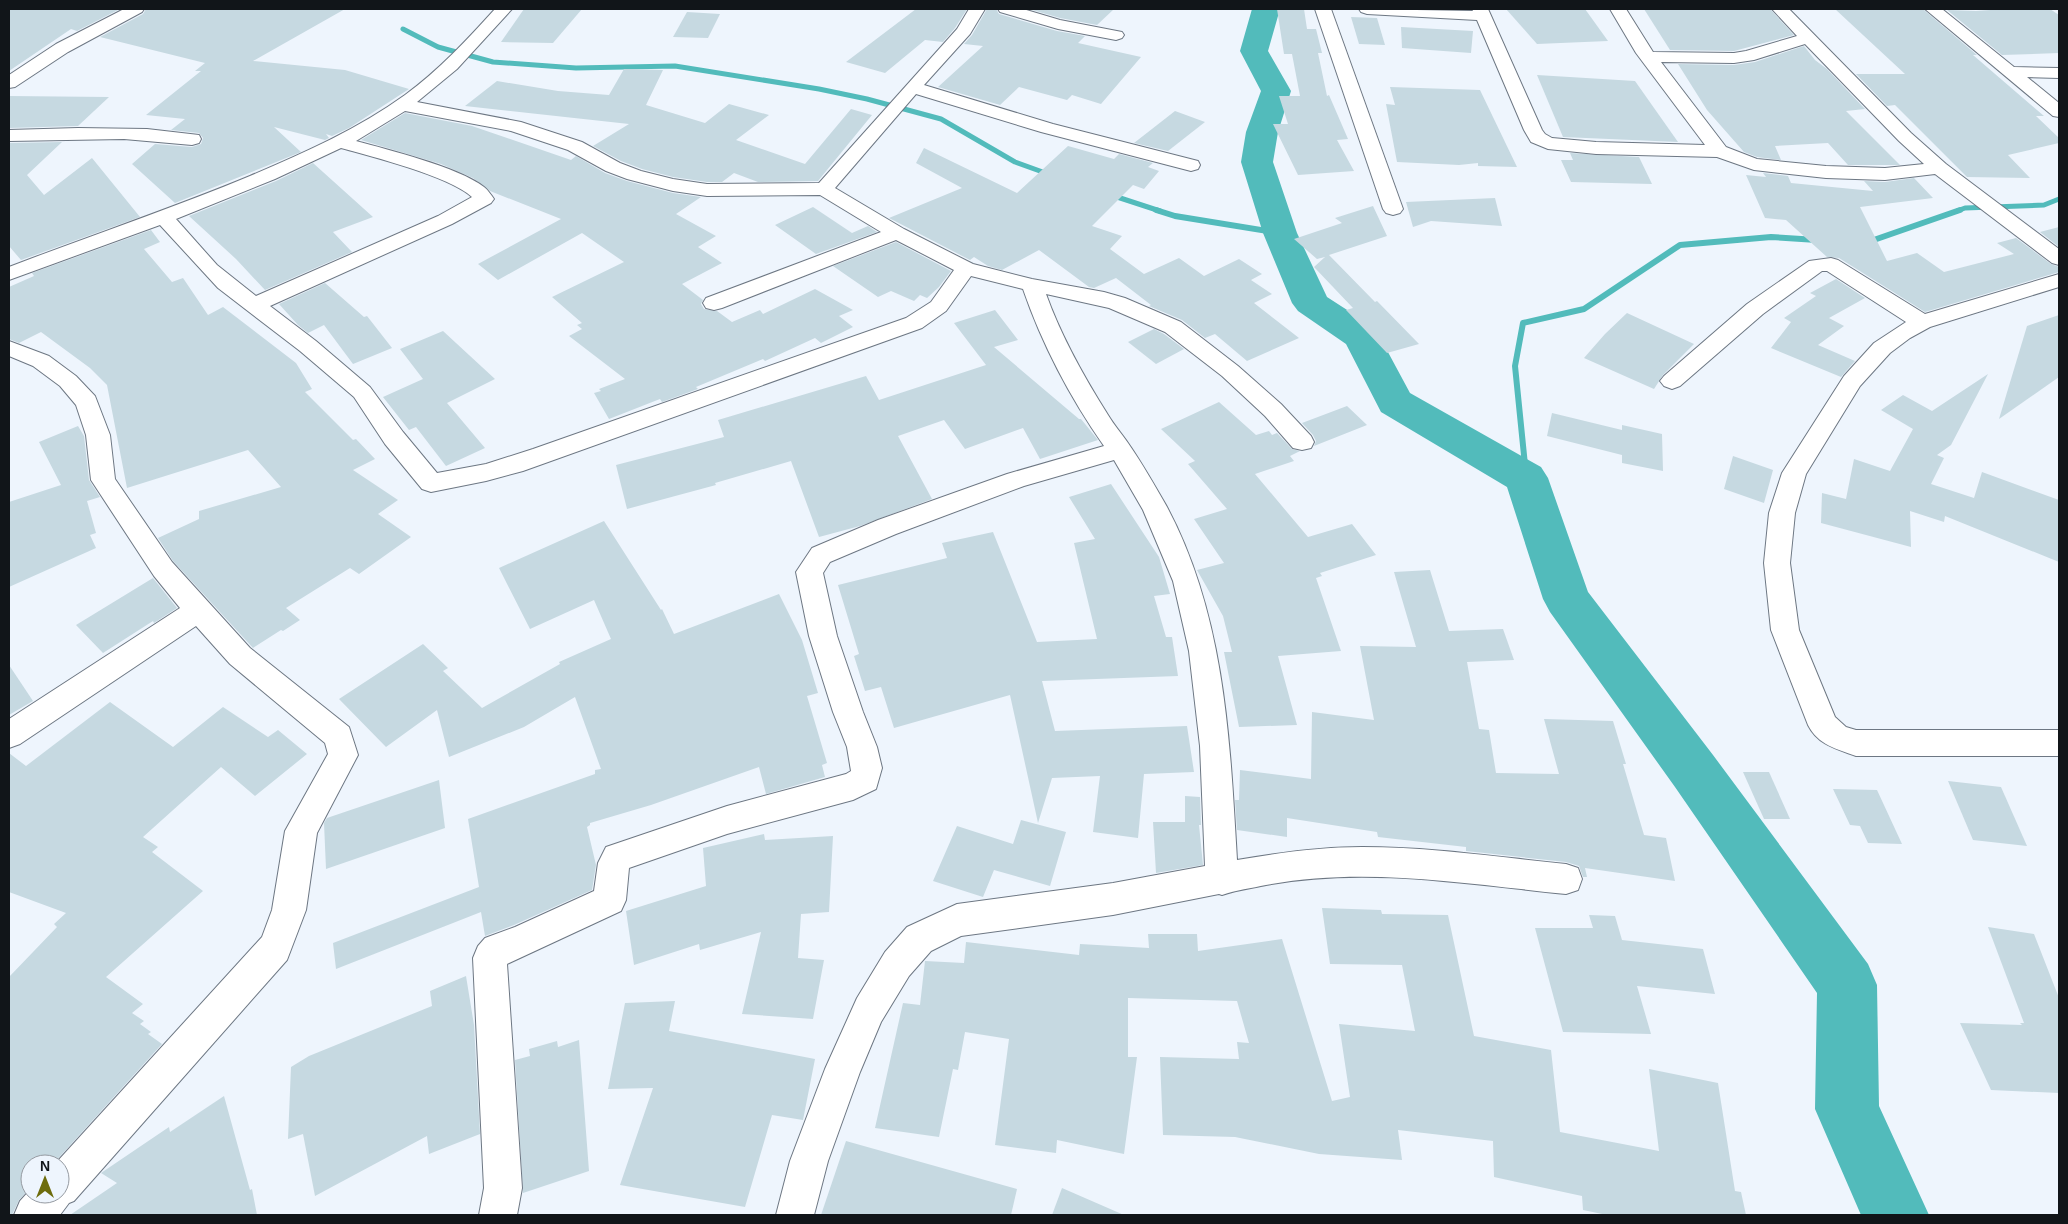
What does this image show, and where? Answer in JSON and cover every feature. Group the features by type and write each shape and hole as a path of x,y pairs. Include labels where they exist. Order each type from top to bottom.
{"street":[{"path":"9,83 62,48 136,9"},
{"path":"9,274 164,217 278,172 342,143 403,105 452,65 504,9"},
{"path":"824,188 964,31 977,9"},
{"path":"1006,9 1058,24 1116,35"},
{"path":"1323,9 1393,209"},
{"path":"1367,9 1482,12 1538,138 1548,143 1596,148 1719,151 1754,164 1826,172 1885,174 1939,168"},
{"path":"1618,9 1648,57 1719,151"},
{"path":"1780,9 1905,137 1939,168 2059,260"},
{"path":"1933,9 2059,112"},
{"path":"1648,57 1734,58 1748,56 1807,38"},
{"path":"2011,72 2059,72"},
{"path":"914,88 1047,128 1191,165"},
{"path":"403,105 515,126 575,146 613,167 634,175 673,185 708,190 824,188 897,233 966,268 1032,285 1117,303 1173,327 1230,371 1266,403 1302,442"},
{"path":"9,136 125,134 160,135 192,140"},
{"path":"255,304 445,220 484,200 481,194 450,177 399,159 342,143"},
{"path":"164,217 210,269 362,392 382,418 394,438 432,483 457,480 506,467 914,323 928,317 943,304 966,268"},
{"path":"714,303 897,233"},
{"path":"9,256 35,264"},
{"path":"1672,381 1755,309 1803,276 1816,264 1831,264 1922,322"},
{"path":"2059,280 1922,322 1902,333 1882,348 1852,381 1794,474 1782,513 1777,563 1785,630 1823,725 1836,736 1856,743 2059,743"},
{"path":"1032,285 1042,313 1069,367 1099,421 1120,450 1154,509 1186,581 1203,651 1215,746 1222,880"},
{"path":"9,348 41,361 68,381 87,402 98,435 103,480 163,569 240,656 338,736 343,755 301,831 289,910 275,948 70,1176"},
{"path":"498,1215 504,1188 490,958 497,950 522,941 609,900 614,863 617,858 727,820 853,786 865,779 867,768 862,747 848,712 823,636 809,572 821,555 887,527 1016,480 1120,450"},
{"path":"9,735 198,610"},
{"path":"795,1215 809,1161 843,1069 869,1010 897,964 919,938 957,920 1114,899 1288,866 1362,862 1448,867 1566,879"},
{"path":"34,1215 44,1204"}],"building":[{"path":"9,9 120,9 77,31 71,29 9,71"},
{"path":"146,9 345,9 253,61 345,70 409,89 349,128 332,136 326,134 329,138 325,140 274,127 301,152 175,203 132,164 155,144 192,147 201,144 203,138 199,133 171,130 185,119 146,115 201,71 195,71 205,63 100,37 143,14"},
{"path":"524,9 582,9 553,43 501,42"},
{"path":"916,9 967,9 943,42 925,40 885,73 846,62"},
{"path":"987,9 996,9 999,14 1057,31 1085,36 1078,43 1141,57 1101,104 1072,95 1067,100 1019,87 1000,105 938,87 983,46 964,44 972,35"},
{"path":"1029,9 1114,9 1097,25 1060,18"},
{"path":"1277,9 1304,9 1307,29 1316,29 1322,53 1318,53 1327,96 1329,95 1348,139 1337,140 1354,171 1298,175 1273,124 1288,124 1279,96 1300,96 1292,54 1284,54"},
{"path":"1506,9 1585,9 1608,41 1537,44"},
{"path":"1644,9 1770,9 1794,35 1734,51 1670,50"},
{"path":"1835,9 1924,10 2044,116 2036,116 2059,138 2059,143 2008,155 2030,178 1967,177 1895,105 1887,106 1856,74 1905,74"},
{"path":"2050,9 2059,15 2059,53 2002,55 1947,10"},
{"path":"687,12 720,14 708,38 673,37"},
{"path":"1351,17 1377,18 1385,45 1359,44"},
{"path":"1401,27 1473,31 1471,53 1402,48"},
{"path":"1804,46 1815,60 1827,69 1865,109 1846,111 1900,165 1848,165 1828,143 1775,146 1781,160 1757,157 1744,152 1707,110 1678,64 1734,65 1755,62"},
{"path":"624,69 663,70 646,105 705,123 729,104 769,115 736,140 805,164 851,109 872,115 818,181 758,182 734,173 722,182 707,182 673,177 642,169 621,161 593,146 629,124 465,106 497,81 558,91 609,95"},
{"path":"1537,75 1635,81 1678,142 1563,137"},
{"path":"1390,87 1480,90 1517,167 1478,166 1478,163 1459,165 1397,162 1386,104 1395,105"},
{"path":"9,96 109,97 78,126 9,128"},
{"path":"1175,111 1205,122 1168,151 1134,143"},
{"path":"405,113 472,126 571,160 576,156 605,173 627,181 673,193 701,197 676,214 716,236 698,247 722,263 682,284 703,300 701,304 704,309 717,311 732,322 760,310 763,314 815,289 853,310 839,316 853,327 821,343 815,338 765,361 763,359 696,387 698,389 662,402 660,399 609,419 594,393 601,391 599,389 625,379 569,336 582,329 577,325 582,323 552,297 624,262 582,233 498,280 478,264 561,219 490,191 473,178 441,164 361,140"},
{"path":"62,142 27,175 44,195 92,158 140,217 21,260 9,246 9,143"},
{"path":"1068,146 1114,159 1119,154 1153,163 1148,167 1159,171 1144,189 1133,185 1092,226 1122,236 1110,249 1144,274 1179,258 1204,276 1239,259 1262,274 1251,280 1272,294 1254,303 1299,338 1247,361 1215,334 1205,338 1182,320 1149,306 1151,305 1116,278 1094,288 1089,287 1039,250 1002,270 988,266 974,257 970,260 889,218 962,188 916,163 924,148 1017,193"},
{"path":"1570,153 1639,157 1652,184 1571,182 1561,160 1573,160"},
{"path":"313,163 373,217 333,232 352,252 265,290 236,259 189,216 276,181"},
{"path":"1763,173 1788,176 1791,183 1873,191 1864,181 1885,182 1914,178 1933,198 1860,207 1887,261 1917,253 1944,272 2014,254 1997,243 2016,238 2051,264 2059,267 2059,272 1925,312 1839,258 1827,257 1786,220 1765,218 1746,175 1766,177"},
{"path":"1495,198 1502,226 1431,221 1413,227 1406,202"},
{"path":"1373,206 1387,236 1329,255 1419,344 1387,353 1346,310 1353,308 1314,267 1325,257 1317,259 1294,239 1342,223 1335,218"},
{"path":"813,207 852,233 868,226 877,232 816,254 775,225"},
{"path":"2059,227 2059,247 2040,232"},
{"path":"151,230 160,242 144,249 172,282 183,278 208,315 223,307 296,363 312,389 305,392 375,459 353,470 398,500 378,514 411,537 359,574 350,568 286,608 300,620 253,648 173,561 158,538 199,519 199,511 281,487 248,450 127,488 107,385 90,368 41,332 19,343 9,339 9,287 34,276 32,273"},
{"path":"896,242 951,271 939,287 927,298 920,295 914,301 891,291 878,297 833,266"},
{"path":"1836,279 1865,298 1829,318 1844,326 1818,345 1855,361 1841,377 1771,348 1791,322 1784,318 1816,296 1810,293"},
{"path":"325,283 364,317 367,316 392,348 353,364 324,325 308,333 279,304"},
{"path":"995,310 1018,340 994,347 1081,419 1098,440 1040,459 1023,428 965,449 944,420 898,436 932,499 860,526 819,537 791,461 715,483 716,485 627,509 616,465 724,437 718,420 866,376 879,400 986,365 954,323"},
{"path":"1627,313 1694,344 1663,375 1654,389 1584,358"},
{"path":"2059,315 2059,377 1999,419 2027,326"},
{"path":"1154,329 1184,349 1156,364 1128,342"},
{"path":"443,331 495,379 447,403 485,448 446,466 416,427 409,430 383,397 423,379 400,349"},
{"path":"1988,374 1951,445 1937,455 1944,458 1931,484 1974,498 1982,472 2059,500 2059,562 1945,516 1944,522 1910,511 1911,547 1821,523 1822,493 1846,499 1854,459 1890,471 1913,429 1881,410 1903,395 1932,411"},
{"path":"1219,402 1256,435 1269,431 1272,435 1277,433 1292,449 1300,451 1290,456 1294,461 1255,474 1308,537 1352,524 1376,555 1320,573 1322,576 1316,578 1341,651 1278,656 1297,725 1239,727 1224,652 1232,652 1223,616 1197,570 1224,563 1194,519 1227,509 1188,464 1195,461 1161,429"},
{"path":"1347,406 1367,425 1314,446 1316,441 1313,435 1302,423"},
{"path":"1552,413 1622,430 1622,425 1662,434 1663,471 1622,463 1622,455 1547,436"},
{"path":"78,426 84,436 89,480 100,497 87,501 96,533 90,535 96,548 9,587 9,502 61,485 39,442"},
{"path":"1733,456 1773,470 1764,503 1724,489"},
{"path":"1111,484 1159,557 1170,594 1154,596 1166,637 1172,637 1178,676 1042,681 1055,731 1187,726 1194,772 1144,774 1138,838 1093,832 1100,776 1052,778 1038,823 1010,695 894,728 881,687 865,691 854,656 859,654 838,585 947,558 942,543 993,532 1037,642 1097,639 1074,543 1095,539 1069,497"},
{"path":"604,521 662,609 674,634 779,594 802,640 818,693 807,696 827,763 822,765 825,777 766,794 759,767 651,805 590,823 587,827 596,865 592,890 485,936 481,912 336,969 333,943 479,887 468,819 595,774 595,770 601,769 575,697 524,727 449,757 437,710 386,747 339,699 423,644 448,668 443,671 482,708 560,664 559,662 611,639 594,600 530,629 499,568"},
{"path":"1430,570 1449,631 1503,629 1514,660 1467,662 1479,729 1489,730 1496,773 1559,774 1544,719 1613,721 1626,764 1623,764 1644,835 1666,838 1675,881 1585,868 1587,877 1583,877 1579,866 1566,862 1466,851 1466,847 1378,837 1377,832 1287,818 1287,837 1237,830 1235,800 1239,800 1240,770 1311,779 1312,712 1374,720 1360,646 1416,647 1394,572"},
{"path":"153,578 177,608 154,623 153,621 103,653 76,625"},
{"path":"9,665 33,701 9,715"},
{"path":"110,702 173,747 223,707 268,737 278,730 307,754 255,796 221,767 143,837 158,847 152,852 203,891 106,977 143,1004 132,1013 144,1021 140,1024 151,1032 148,1034 162,1044 62,1154 20,1154 20,1199 12,1215 9,1215 9,977 57,927 54,924 66,913 9,892 9,753 26,766"},
{"path":"1743,772 1769,772 1790,819 1764,819"},
{"path":"439,780 445,828 326,869 324,823 327,818"},
{"path":"1948,781 2001,787 2027,846 1973,840"},
{"path":"1833,789 1877,790 1902,844 1868,843 1860,826 1850,825"},
{"path":"1185,796 1200,797 1201,825 1199,825 1203,865 1156,873 1153,822 1185,822"},
{"path":"1021,820 1066,832 1050,886 994,870 983,897 933,881 957,826 1013,844"},
{"path":"764,834 765,840 833,836 829,912 801,914 798,958 824,960 813,1019 742,1014 761,932 700,950 699,944 634,965 626,911 706,886 703,848"},
{"path":"1322,908 1381,910 1382,914 1448,915 1474,1036 1551,1050 1560,1132 1659,1151 1649,1069 1718,1083 1735,1191 1741,1192 1746,1215 1607,1215 1583,1210 1582,1196 1494,1177 1493,1141 1398,1130 1402,1160 1319,1154 1235,1137 1163,1135 1160,1057 1239,1059 1237,1042 1249,1043 1237,1001 1128,998 1128,1057 1137,1057 1124,1154 1057,1140 1056,1153 995,1145 1009,1039 965,1032 958,1070 953,1069 939,1137 875,1128 903,1003 920,1005 925,961 964,963 966,942 1079,955 1080,944 1149,948 1148,934 1197,934 1198,951 1282,939 1332,1101 1350,1097 1339,1024 1415,1031 1402,965 1330,964"},
{"path":"1589,915 1615,916 1622,940 1703,949 1715,994 1637,986 1651,1034 1563,1032 1535,928 1593,928"},
{"path":"1988,927 2034,934 2059,998 2059,1093 1991,1090 1960,1023 2022,1025 2020,1023 2024,1023"},
{"path":"466,976 474,1025 480,1134 429,1154 427,1136 315,1196 303,1134 288,1139 291,1067 309,1056 432,1006 430,991"},
{"path":"675,1001 669,1031 815,1059 803,1120 772,1115 745,1207 620,1185 653,1088 608,1089 625,1003"},
{"path":"579,1040 589,1171 523,1193 515,1060 530,1056 529,1049 557,1041 558,1047"},
{"path":"224,1096 250,1190 252,1189 257,1215 70,1215 117,1183 101,1173 169,1127 170,1132"},
{"path":"846,1141 1017,1189 1011,1215 821,1215"},
{"path":"1062,1188 1124,1215 1052,1215"}],"waterway":[{"path":"1266,9 1254,51 1276,91 1262,132 1257,162 1280,233 1311,303 1361,337 1395,402 1526,478 1567,599 1694,771 1847,985 1847,1109 1895,1215"},
{"path":"403,29 438,47 493,62 576,68 675,66 819,89 867,99 941,119 1015,162 1051,175"},
{"path":"1111,195 1160,211"},
{"path":"1957,211 1965,208 2044,205 2059,199"},
{"path":"1156,210 1175,216 1280,233"},
{"path":"1868,242 1960,210"},
{"path":"1526,475 1515,366 1523,323 1584,309 1680,245 1771,237 1817,240"}]}
